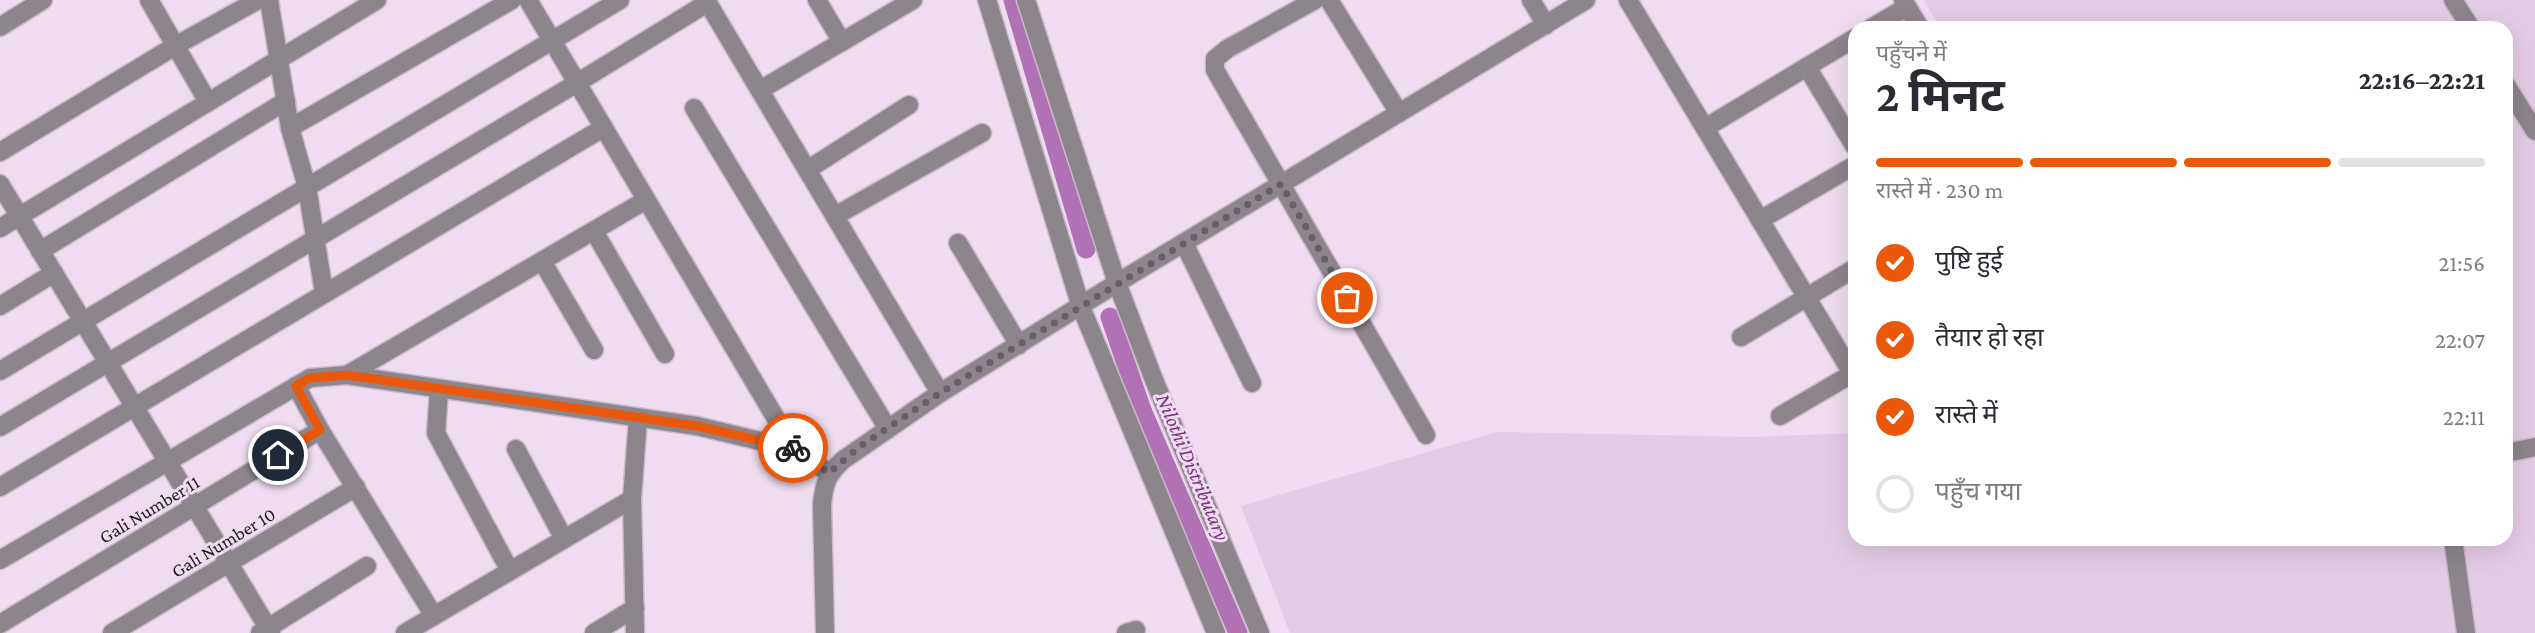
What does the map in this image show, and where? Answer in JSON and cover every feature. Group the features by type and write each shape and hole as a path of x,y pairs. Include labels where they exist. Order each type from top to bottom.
{"street":[{"path":"0,27 43,0"},
{"path":"149,0 208,102"},
{"path":"0,152 175,46 258,0"},
{"path":"269,0 290,128 307,187 324,293"},
{"path":"0,228 377,0"},
{"path":"290,128 512,0"},
{"path":"528,0 794,449"},
{"path":"0,371 620,0"},
{"path":"817,0 842,42"},
{"path":"760,90 913,0"},
{"path":"988,0 1081,307 1216,633"},
{"path":"1026,0 1118,283 1154,380 1260,633"},
{"path":"1315,0 1227,50 1215,59 1214,70 1426,435"},
{"path":"1329,0 1399,113"},
{"path":"1531,0 1546,25"},
{"path":"825,633 822,505 824,489 829,473 859,447 940,393 1118,283 1586,0"},
{"path":"1628,0 1848,364"},
{"path":"2453,0 2466,21"},
{"path":"0,427 577,83 707,1 940,393"},
{"path":"1881,21 1905,3 1916,21"},
{"path":"1704,128 1848,42"},
{"path":"1807,67 1848,135"},
{"path":"2513,96 2535,131"},
{"path":"40,251 286,102"},
{"path":"807,170 909,106"},
{"path":"694,108 888,429"},
{"path":"0,488 603,128"},
{"path":"835,216 982,134"},
{"path":"1760,220 1848,168"},
{"path":"0,184 229,563 267,631 367,566"},
{"path":"347,375 646,200"},
{"path":"594,231 665,354"},
{"path":"958,243 1018,345"},
{"path":"1184,243 1252,383"},
{"path":"542,261 594,350"},
{"path":"1741,337 1848,272"},
{"path":"0,306 54,273"},
{"path":"0,560 310,378 347,375 697,426 794,449 829,473"},
{"path":"1780,416 1848,377"},
{"path":"296,386 434,616"},
{"path":"439,390 436,433 510,571"},
{"path":"635,633 632,499 638,418"},
{"name":"Gali Number 11","path":"0,624 320,430"},
{"path":"2513,452 2535,447"},
{"path":"516,449 564,539"},
{"name":"Gali Number 10","path":"112,633 356,487"},
{"path":"405,633 632,499"},
{"path":"2454,546 2466,633"},
{"path":"594,633 635,608"}],"shaded area":[{"path":"2535,0 2535,633 1290,633 1241,506 1497,432 1752,437 1848,433 1848,546 2513,546 2513,21 1937,21 1924,1"}],"waterway":[{"name":"Nilothi Distributary","path":"1013,0 1086,249"},
{"name":"Nilothi Distributary","path":"1110,317 1142,410 1238,633"}],"way so far":[{"path":"793,448 829,473 859,447 940,393 1281,184 1347,298"}],"route":[{"path":"278,455 320,430 296,386 310,378 347,375 697,426 793,448"}]}
